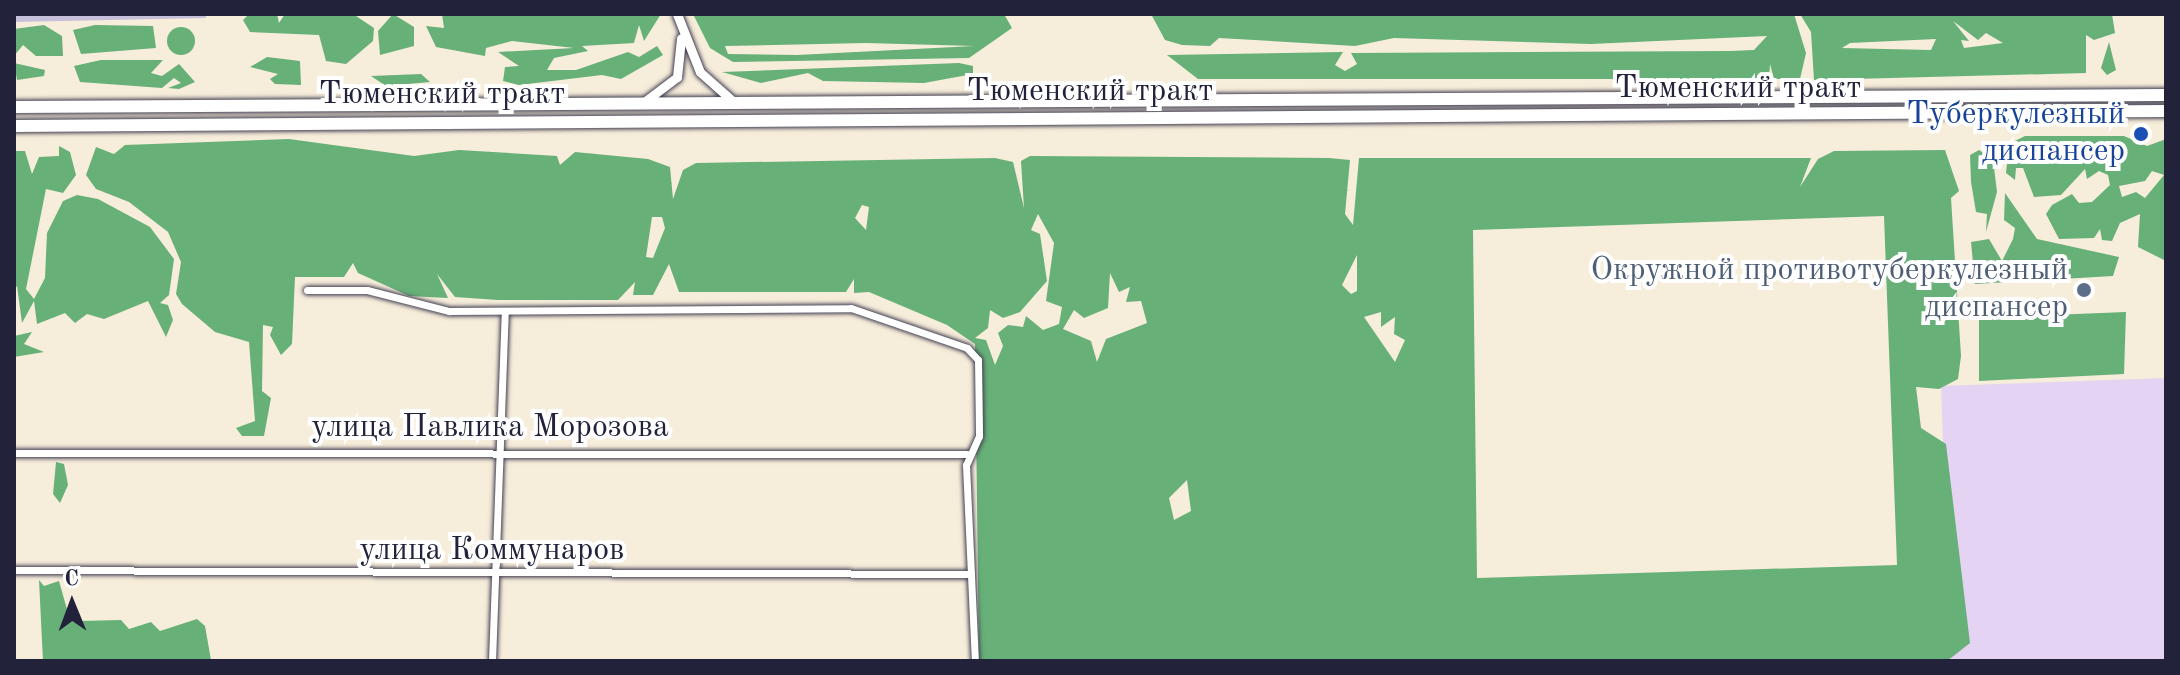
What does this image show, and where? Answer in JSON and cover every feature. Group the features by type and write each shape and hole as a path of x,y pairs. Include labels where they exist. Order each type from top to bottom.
{"main road":[{"name":"Тюменский тракт","path":"14,107 2166,95"},
{"name":"Тюменский тракт","path":"14,126 2166,111"}],"street":[{"path":"678,19 700,72 736,104"},
{"path":"640,104 677,77 678,19"},
{"path":"307,290 367,290 427,309 835,308 878,315 974,354 979,436 967,454 975,661"},
{"path":"492,661 495,451 505,311"},
{"name":"улица Павлика Морозова","path":"14,453 495,451 967,454"},
{"name":"улица Коммунаров","path":"14,570 494,575 971,574"}],"shaded area":[{"path":"14,14 206,14 206,18 14,22"},
{"path":"2166,378 2166,661 1951,661 1941,386"}],"green space":[{"path":"249,14 277,14 279,23 285,14 353,14 374,28 373,41 346,64 326,61 319,35 250,32 243,20"},
{"path":"393,14 414,27 414,46 380,55 378,31"},
{"path":"442,14 661,14 644,41 639,25 634,43 582,46 588,51 554,58 547,70 576,70 628,52 639,57 657,46 663,55 621,79 602,75 519,85 503,81 505,67 519,66 498,52 574,48 512,41 486,48 485,56 436,47 426,26 444,28"},
{"path":"693,14 1004,14 1012,28 969,58 733,62 710,48","holes":["866,43 974,46 797,55 728,54 725,46"]},
{"path":"1151,14 1794,14 1806,53 1800,79 1774,79 1770,64 1769,79 1198,79 1167,55 1343,52 1335,65 1345,71 1357,64 1351,53 1730,51 1754,50 1767,36 1591,44 1394,38 1355,46 1219,38 1210,46 1182,45 1165,40"},
{"path":"1800,14 2112,14 2115,33 2094,40 2086,35 2086,73 1814,80 1811,32","holes":["1953,21 1978,40 1986,33 2003,43 1964,48 1961,40 1969,41","1936,39 1931,50 1842,48 1850,43"]},
{"path":"44,25 62,36 63,56 36,56 23,45 14,56 14,29"},
{"path":"95,25 153,26 156,48 81,54 73,30"},
{"path":"181,27 191,31 195,41 191,51 181,55 171,51 167,41 171,31"},
{"path":"2109,42 2116,70 2107,75 2101,68"},
{"path":"267,57 300,61 301,85 275,84 270,79 278,74 250,67"},
{"path":"101,60 163,60 151,73 162,76 179,64 195,82 179,89 168,88 181,83 174,78 162,88 80,82 74,66"},
{"path":"14,63 45,70 44,76 17,80"},
{"path":"959,63 973,66 973,74 924,83 823,81 808,73 761,83 722,72"},
{"path":"421,74 430,82 386,86 371,76"},
{"path":"2025,136 2124,136 2147,146 2166,139 2166,261 2138,247 2140,214 2120,223 2112,241 2102,240 2100,229 2094,238 2059,239 2046,214 2052,205 2072,194 2079,203 2092,202 2110,185 2108,175 2099,171 2087,179 2085,169 2061,195 2034,197 2023,168 2016,168 2015,180 2006,173 2009,144","holes":["2152,171 2164,175 2145,198 2136,192 2122,197 2119,186 2145,181"]},
{"path":"289,139 414,156 459,150 557,156 560,165 575,152 648,159 670,167 673,199 683,170 696,163 995,158 1013,162 1024,208 1021,161 1030,156 1329,158 1350,160 1345,214 1353,225 1359,158 1811,158 1800,187 1818,159 1834,151 1945,150 1959,191 1951,198 1961,356 1958,379 1939,389 1916,387 1921,428 1946,444 1970,643 1947,661 979,661 975,344 947,325 869,292 854,293 854,279 846,292 679,292 669,264 653,295 633,295 635,282 618,300 498,300 455,297 437,274 448,298 409,296 358,273 353,263 344,277 295,277 292,344 281,355 270,335 273,327 263,325 262,391 271,398 264,436 242,436 236,428 255,421 249,342 215,332 182,304 176,294 181,262 168,232 129,202 96,189 86,175 96,147 114,154 125,145","holes":["862,205 869,207 866,230 855,218","1038,214 1054,243 1046,301 1062,307 1059,324 1043,330 1026,316 1023,327 1008,325 998,333 1003,346 995,365 986,340 975,338 988,328 990,310 1003,318 1020,312 1047,281 1040,234 1031,230","1884,216 1897,565 1477,578 1473,230","652,217 662,217 665,228 653,258 646,257","1357,255 1357,291 1351,294 1342,285","1110,273 1119,292 1130,287 1126,302 1141,301 1147,323 1106,339 1097,362 1091,341 1063,329 1074,310 1084,318 1108,308","1381,312 1381,327 1395,317 1394,334 1405,340 1395,362 1364,317","1187,480 1191,511 1174,520 1169,498"]},
{"path":"59,146 70,152 76,175 63,193 46,189 26,289 34,299 45,278 47,233 63,201 77,195 98,199 150,227 174,259 169,295 160,303 168,305 173,320 166,337 148,301 104,319 87,314 75,323 65,313 37,324 34,301 22,323 17,286 14,291 14,151 25,151 32,174 39,157 59,156"},
{"path":"1979,150 1993,159 1997,192 1986,232 1987,214 1976,212 1971,182 1970,155"},
{"path":"2005,193 2037,239 2119,257 2113,276 1975,284 1971,242 1989,239 2002,261 2013,239 2015,228 2004,220"},
{"path":"2126,312 2124,374 1979,381 1979,318"},
{"path":"32,332 24,344 44,352 14,357 14,336"},
{"path":"56,462 64,464 68,485 60,503 53,494"},
{"path":"39,580 44,586 59,581 68,613 79,621 121,620 129,629 151,622 160,631 197,619 205,626 211,660 43,661"}],"place":[{"name":"Туберкулезный диспансер","path":"2141,134"},
{"name":"Окружной противотуберкулезный диспансер","path":"2084,290"}]}
